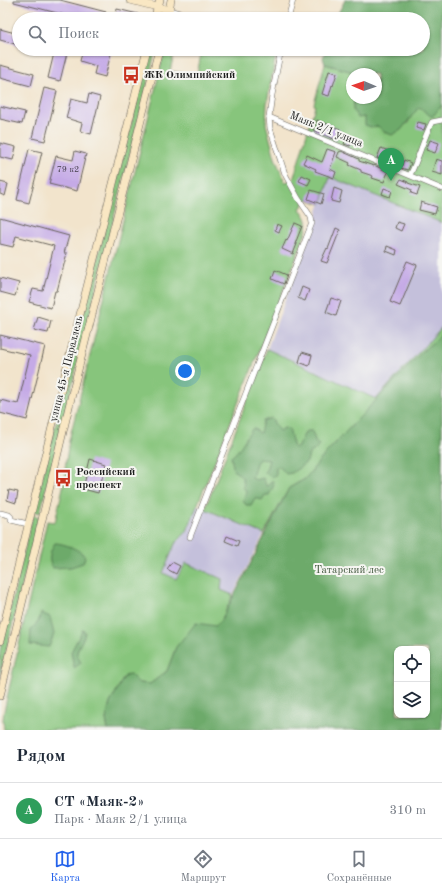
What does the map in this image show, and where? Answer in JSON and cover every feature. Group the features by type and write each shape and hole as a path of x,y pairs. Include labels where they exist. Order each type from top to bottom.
{"main road":[{"path":"130,0 159,4 169,10 172,0"},
{"name":"улица 45-я Параллель","path":"0,641 145,56"},
{"name":"улица 45-я Параллель","path":"0,696 70,402 157,56"}],"street":[{"path":"290,12 293,0"},
{"path":"169,10 176,12"},
{"path":"190,537 312,223 311,217 298,198 285,174 273,138 269,117 280,56"},
{"name":"Маяк 2/1 улица","path":"269,117 442,189"},
{"path":"410,175 426,133 432,122 442,120"},
{"path":"0,513 10,515 11,520 28,524"}],"shaded area":[{"path":"330,177 442,223 442,327 376,399 267,349"},
{"path":"197,506 264,534 233,595 220,590 186,563 176,579 163,573 175,544 187,531"}],"green space":[{"path":"345,0 442,0 442,105 432,117 419,107 401,130 392,135 384,132 378,126 371,127 365,125 365,117 358,118 353,110 354,104 382,104 382,68 346,68 346,70 325,64 324,56 430,56 430,12 339,12"},
{"path":"148,56 154,56 40,513 34,511"},
{"path":"163,56 173,56 170,71 197,75 201,56 276,56 267,103 266,124 275,158 285,182 293,180 315,106 314,104 325,64 346,70 346,104 354,104 353,110 365,117 371,127 407,124 419,107 432,116 442,105 442,223 330,177 321,204 307,199 300,209 304,214 307,223 301,246 187,531 175,544 163,573 176,579 186,563 222,579 221,590 233,595 222,619 216,626 176,647 167,671 150,684 139,683 130,674 124,677 110,703 106,719 108,730 4,730 4,711 47,521 55,522 67,470 65,468 69,441"},
{"path":"442,327 442,334 423,351 326,453 305,479 289,488 264,534 205,509 267,349 376,399"},
{"name":"Татарский лес","path":"442,334 442,730 108,730 106,719 110,703 124,677 130,674 139,683 150,684 167,671 176,647 196,623 216,626 222,619 289,488 305,479 326,453 423,351"},
{"path":"271,418 279,431 284,428 289,429 294,448 297,448 306,431 312,431 316,443 319,444 316,449 309,454 307,462 292,473 286,474 280,467 276,467 276,475 271,477 265,473 269,460 259,459 256,463 252,478 256,480 263,478 267,487 271,481 273,481 274,485 269,495 265,495 262,500 255,498 251,505 246,505 243,501 247,492 243,487 242,478 234,471 231,457 238,451 253,428 260,433 263,421"},
{"path":"33,515 39,517 0,675 0,651"},
{"path":"55,543 76,549 83,554 85,557 83,563 71,567 53,568 50,562 50,556"},
{"path":"41,613 50,617 54,634 49,647 30,645 31,629 38,622"},
{"path":"83,629 85,632 77,654 81,663 74,668 71,652"}],"building":[{"path":"14,0 60,0 106,12 53,12 14,2"},
{"path":"117,9 130,12 116,12"},
{"path":"0,29 12,32 12,43 0,40"},
{"path":"53,56 66,56 60,81 48,78"},
{"path":"81,56 110,56 105,77 94,74 96,66 80,61"},
{"path":"0,65 34,74 31,86 0,78"},
{"path":"329,71 337,73 329,96 322,94"},
{"path":"44,88 57,91 45,141 32,138"},
{"path":"89,94 100,97 91,134 80,131 82,123 66,118 71,99 87,103"},
{"path":"0,106 25,112 22,124 0,119"},
{"path":"317,120 340,129 336,140 313,130"},
{"path":"418,122 426,124 424,130 416,128"},
{"path":"347,137 352,140 350,146 344,144"},
{"path":"430,140 439,143 435,153 426,150"},
{"path":"0,143 16,147 13,160 0,157"},
{"path":"381,148 389,151 386,161 377,158"},
{"path":"29,149 42,152 29,203 17,200"},
{"path":"327,149 336,152 330,169 336,172 334,178 315,171 316,169 303,163 307,155 322,162"},
{"path":"75,151 86,154 77,191 49,184 56,156 73,160"},
{"path":"341,151 359,159 359,161 374,165 388,172 384,182 372,178 373,176 361,172 361,170 349,165 350,163 337,157"},
{"path":"436,159 442,161 442,175 432,172"},
{"path":"404,160 411,163 408,170 401,168"},
{"path":"302,175 311,179 308,185 299,181"},
{"path":"401,179 420,187 417,195 411,193 412,190 398,184"},
{"path":"0,182 8,184 5,196 0,194"},
{"path":"334,188 342,191 339,203 331,201"},
{"path":"384,188 392,191 390,197 382,194"},
{"path":"311,190 324,194 321,204 308,199"},
{"path":"421,202 437,207 435,214 419,210"},
{"path":"0,217 69,236 64,253 67,253 51,308 29,302 33,289 43,291 54,246 16,236 13,247 0,244"},
{"path":"397,222 404,224 401,231 395,228"},
{"path":"295,223 302,226 293,254 282,249"},
{"path":"277,224 282,226 279,232 275,230"},
{"path":"336,228 340,230 327,263 321,261 327,248 328,249"},
{"path":"387,246 397,250 396,255 386,251"},
{"path":"407,261 417,265 400,306 390,302"},
{"path":"275,270 287,275 284,284 272,279"},
{"path":"0,278 19,283 15,296 0,292"},
{"path":"302,287 309,290 305,301 298,298"},
{"path":"331,298 341,301 336,316 326,312"},
{"path":"38,317 51,321 48,333 34,330"},
{"path":"0,335 45,346 27,420 0,413 0,400 18,404 30,355 0,348"},
{"path":"302,352 312,355 309,366 299,362"},
{"path":"90,459 106,464 98,493 83,489"},
{"path":"9,490 18,492 16,503 7,500"},
{"path":"227,536 239,541 237,546 225,541"},
{"path":"172,562 180,566 176,574 167,569"}],"place":[{"name":"ЖК Олимпийский","path":"131,75"},
{"name":"СТ «Маяк-2»","path":"391,181"},
{"name":"Российский проспект","path":"63,478"}]}
